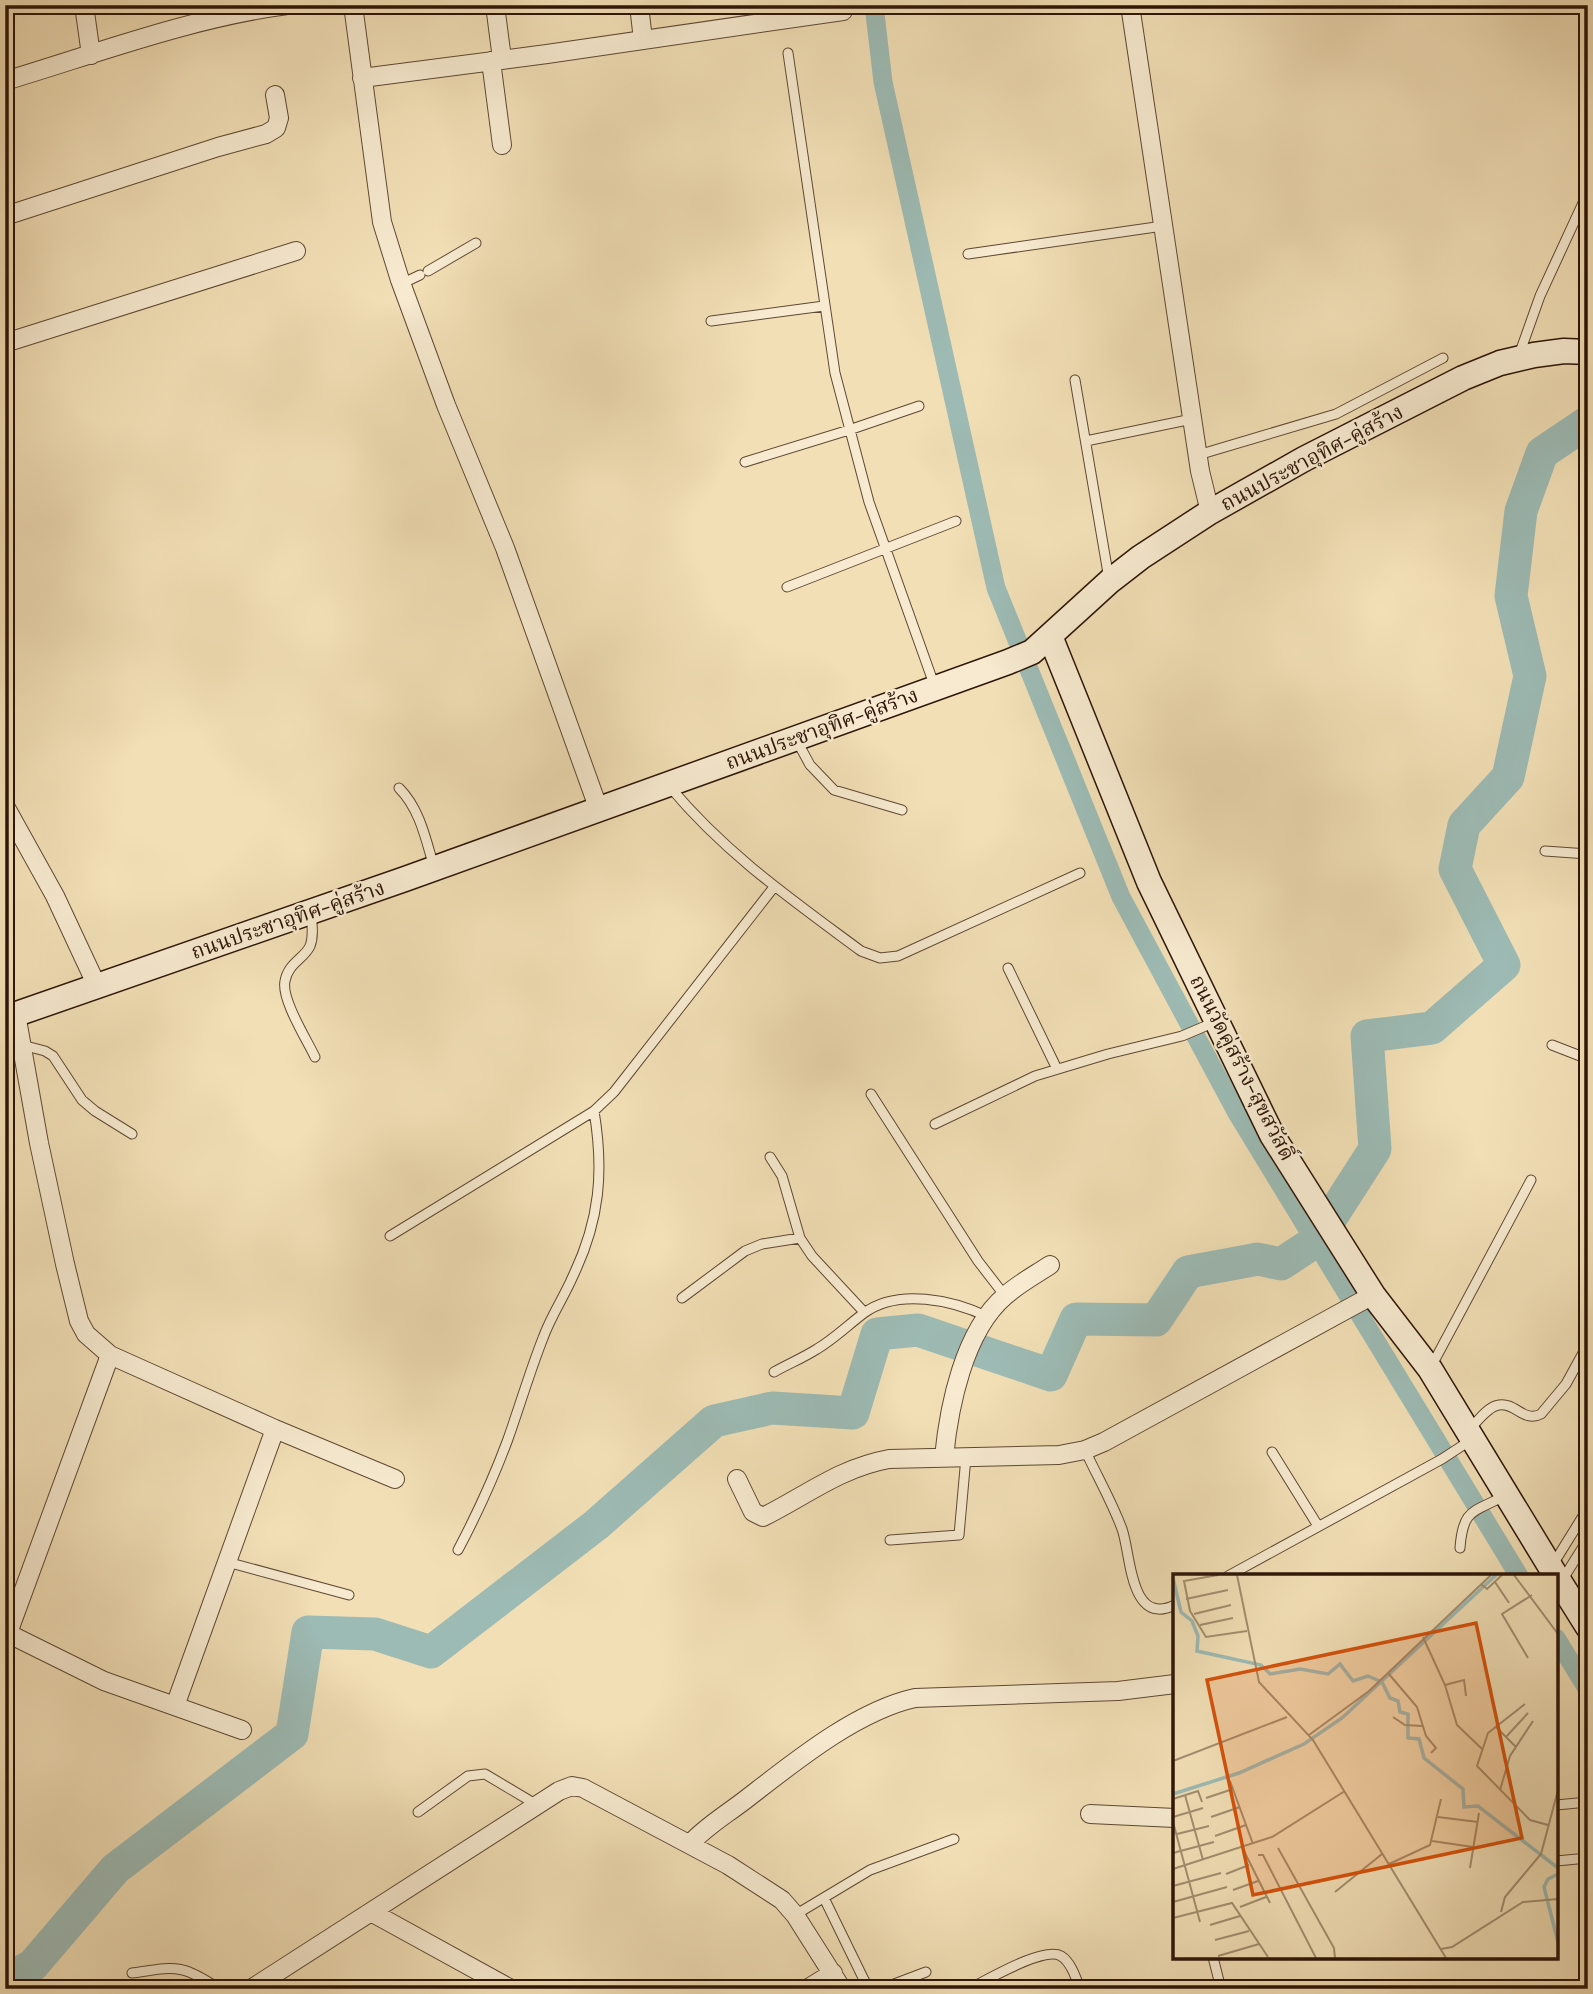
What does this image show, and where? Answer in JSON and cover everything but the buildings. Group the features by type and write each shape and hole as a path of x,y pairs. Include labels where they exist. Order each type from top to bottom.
{"main road":[{"name":"ถนนประชาอุทิศ-คู่สร้าง","path":"11,1016 434,869 1007,662 1041,644 1110,581 1141,557 1210,512 1304,459 1463,378 1500,363 1564,351 1588,352"},
{"name":"ถนนวัดคู่สร้าง-สุขสวัสดิ์","path":"1041,644 1149,882 1209,1024 1272,1135 1373,1295 1430,1369 1499,1499 1551,1574"},
{"name":"ถนนวัดคู่สร้าง-สุขสวัสดิ์","path":"1558,1584 1588,1627"}],"street":[{"path":"84,5 92,55"},
{"path":"5,80 92,55 213,12 287,5"},
{"path":"353,5 382,222 401,284 446,405 505,548 599,810"},
{"path":"495,5 502,145"},
{"path":"639,5 643,40"},
{"path":"1130,5 1192,419 1210,512"},
{"path":"362,78 643,40 782,12 842,11"},
{"path":"5,216 266,134 276,128 279,118 275,95"},
{"path":"5,343 296,251"},
{"path":"5,806 55,896 97,986"},
{"path":"11,1016 22,1045 39,1143 79,1321 86,1334 110,1355 395,1479"},
{"path":"944,1457 953,1393 974,1338 1005,1296 1050,1265"},
{"path":"737,1479 753,1512 763,1517 826,1480 864,1464 889,1459 1059,1455 1085,1450 1373,1295"},
{"path":"110,1355 7,1633 104,1681 242,1730"},
{"path":"175,1706 275,1429"},
{"path":"690,1844 780,1773 859,1720 896,1702 915,1698 1118,1691 1173,1684"},
{"path":"251,1989 559,1791 572,1786 583,1788 690,1844 782,1900 795,1915 838,1981 807,1989"},
{"path":"1090,1814 1173,1818"},
{"path":"371,1912 511,1989"}],"lane":[{"path":"788,53 835,373 869,502 935,687"},
{"path":"1518,359 1540,296 1588,192"},
{"path":"968,254 1163,226"},
{"path":"401,284 476,243"},
{"path":"711,321 824,306"},
{"path":"1198,455 1335,414 1443,358"},
{"path":"1075,380 1110,581"},
{"path":"745,462 919,406"},
{"path":"1086,441 1192,419"},
{"path":"787,587 956,521"},
{"path":"797,739 810,765 834,790 902,810"},
{"path":"668,785 698,820 734,855 861,951 880,958 898,956 1080,873"},
{"path":"400,788 409,797 422,828 434,869"},
{"path":"1545,851 1588,854"},
{"path":"390,1236 594,1111 614,1092 774,887"},
{"path":"311,912 313,935 310,949 298,958 284,982 285,994 315,1057"},
{"path":"1008,968 1057,1069"},
{"path":"935,1124 1035,1076 1182,1036 1209,1024"},
{"path":"22,1045 53,1056 82,1100 132,1134"},
{"path":"1552,1045 1588,1059"},
{"path":"871,1094 978,1261 1005,1296"},
{"path":"458,1550 481,1505 508,1439 548,1324 573,1277 592,1227 600,1178 600,1144 594,1111"},
{"path":"770,1157 782,1176 800,1238 864,1312"},
{"path":"1430,1369 1531,1180"},
{"path":"682,1298 745,1251 762,1244 800,1238"},
{"path":"774,1372 816,1350 844,1331 864,1312 895,1300 922,1299 969,1308 988,1317"},
{"path":"1232,1574 1442,1459 1466,1439 1492,1408 1506,1405 1528,1416 1541,1414 1566,1384 1588,1344"},
{"path":"1085,1450 1123,1530 1136,1591 1150,1606 1161,1609 1173,1606"},
{"path":"1272,1452 1318,1526"},
{"path":"890,1540 959,1535 966,1457"},
{"path":"1460,1548 1464,1521 1470,1513 1499,1499"},
{"path":"1558,1584 1588,1508"},
{"path":"1558,1584 1588,1539"},
{"path":"227,1562 349,1595"},
{"path":"418,1812 468,1776 477,1774 485,1774 537,1805"},
{"path":"1558,1805 1588,1802"},
{"path":"795,1915 870,1870 954,1839"},
{"path":"1558,1861 1588,1858"},
{"path":"824,1898 867,1986 879,1989 926,1972"},
{"path":"969,1989 1025,1961 1050,1953 1066,1960 1080,1989"},
{"path":"1214,1959 1221,1989"},
{"path":"132,1973 151,1968 178,1968 187,1970 219,1989"}],"waterway":[{"path":"874,5 883,82 996,588 1121,897 1237,1113 1518,1574"},
{"path":"5,1981 33,1965 115,1869 292,1734 308,1632 375,1634 431,1652 596,1525 714,1421 772,1408 853,1413 877,1334 918,1330 1051,1375 1076,1319 1156,1320 1188,1272 1258,1259 1281,1264 1316,1241 1375,1149 1367,1036 1432,1028 1504,965 1455,869 1464,825 1508,777 1530,676 1511,596 1521,511 1542,453 1588,422"},
{"path":"1558,1641 1588,1690"}]}
